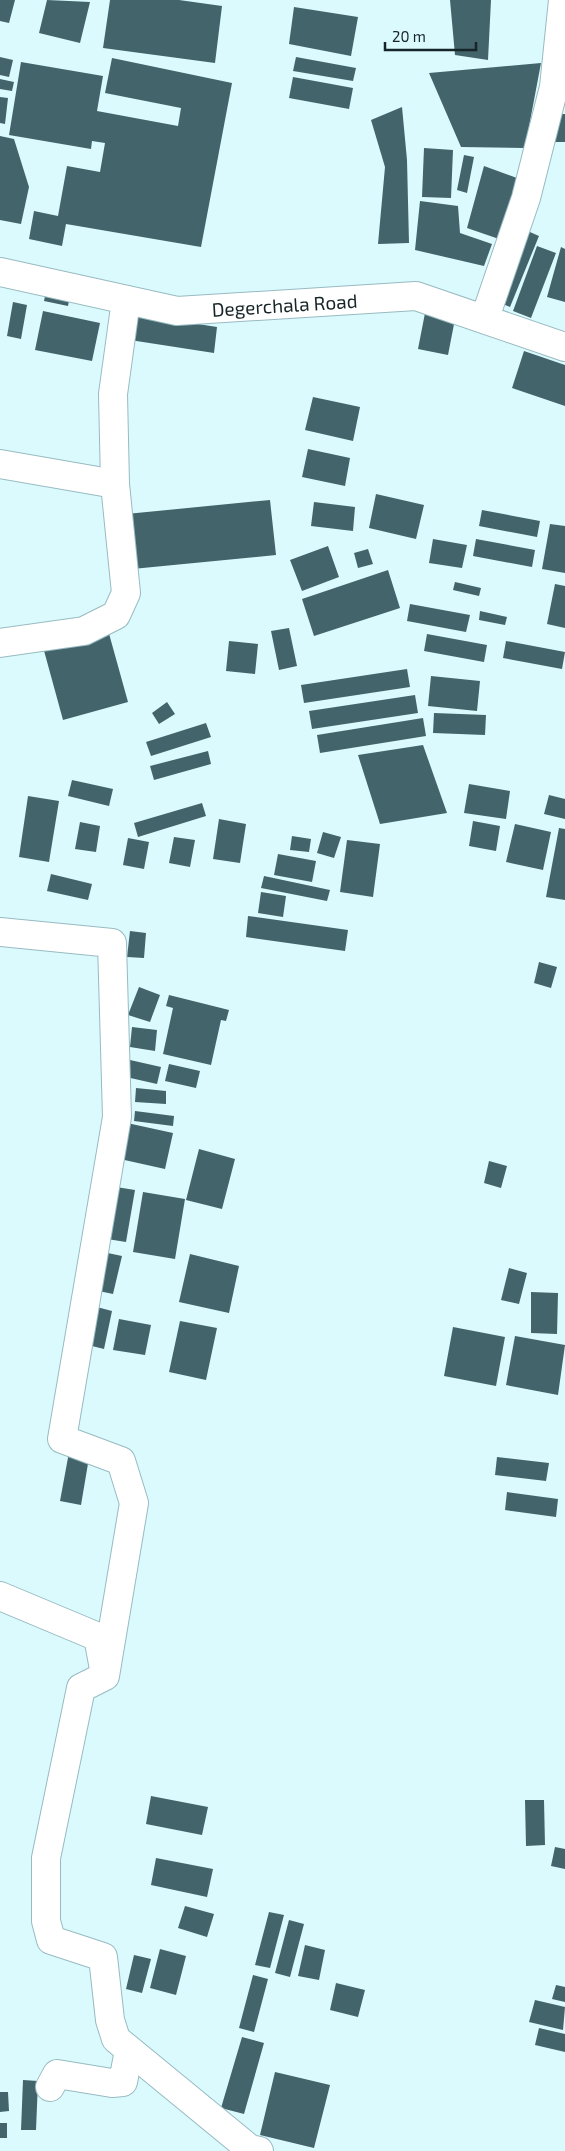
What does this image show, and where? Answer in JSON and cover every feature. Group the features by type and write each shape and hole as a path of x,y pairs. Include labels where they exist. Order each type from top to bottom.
{"street":[{"path":"489,306 526,198 554,87 563,0"},
{"name":"Degerchala Road","path":"0,272 177,311 416,296 565,347"},
{"path":"0,643 84,631 116,615 126,593 115,484 113,394 126,300"},
{"path":"0,464 115,484"},
{"path":"0,932 112,943 117,1117 62,1439 121,1461 134,1503 105,1676"},
{"path":"0,1596 98,1637 105,1676"},
{"path":"105,1676 82,1688 46,1858 46,1921 51,1940 103,1957 110,2020 116,2039 250,2149 259,2151"},
{"path":"50,2087 57,2074 112,2083 124,2082 129,2050"}],"building":[{"path":"0,0 15,0 9,23 0,21"},
{"path":"47,0 90,2 80,43 39,33"},
{"path":"110,0 179,0 222,6 215,63 103,48"},
{"path":"450,0 491,0 488,60 455,55"},
{"path":"294,7 358,17 351,56 289,44"},
{"path":"0,57 13,60 9,77 0,75"},
{"path":"296,57 356,68 353,81 293,71"},
{"path":"112,58 232,83 201,247 66,224 62,246 29,239 34,211 58,216 67,166 100,172 105,143 92,141 91,149 9,135 21,62 103,76 97,111 178,126 181,108 105,93"},
{"path":"541,63 525,148 461,147 429,73"},
{"path":"293,77 353,88 349,109 289,98"},
{"path":"0,79 14,82 12,91 0,89"},
{"path":"0,97 8,98 5,124 0,123"},
{"path":"402,107 407,160 409,243 378,244 385,167 371,120"},
{"path":"554,114 565,114 565,142 555,142"},
{"path":"0,136 14,139 29,187 21,224 0,220"},
{"path":"424,148 453,150 451,198 422,197"},
{"path":"464,155 474,157 467,193 457,190"},
{"path":"484,166 517,178 499,239 467,228"},
{"path":"420,201 458,206 460,233 492,244 484,266 415,250"},
{"path":"523,229 539,236 510,307 493,300"},
{"path":"537,246 556,253 531,318 513,311"},
{"path":"561,247 565,249 565,302 547,297"},
{"path":"46,291 70,296 68,306 44,301"},
{"path":"13,302 27,305 21,339 7,336"},
{"path":"43,311 100,323 92,361 35,350"},
{"path":"425,313 455,319 448,355 418,349"},
{"path":"134,314 217,327 214,353 130,340"},
{"path":"524,351 565,365 565,406 512,388"},
{"path":"313,397 360,407 353,441 305,430"},
{"path":"308,449 350,458 345,486 302,477"},
{"path":"376,494 424,505 416,539 369,528"},
{"path":"270,500 276,555 122,570 116,515"},
{"path":"314,502 355,507 353,531 311,526"},
{"path":"482,510 540,521 537,537 479,526"},
{"path":"550,524 565,526 565,573 542,569"},
{"path":"433,539 467,545 462,568 429,563"},
{"path":"476,539 535,550 532,567 473,556"},
{"path":"328,546 339,577 302,591 290,560"},
{"path":"368,549 373,564 358,568 354,553"},
{"path":"388,570 400,608 314,636 302,599"},
{"path":"455,582 481,588 479,596 453,590"},
{"path":"555,584 565,586 565,628 547,624"},
{"path":"410,604 470,615 466,632 407,621"},
{"path":"480,611 507,617 505,625 479,620"},
{"path":"289,628 297,666 279,670 271,631"},
{"path":"108,630 128,702 63,720 43,647"},
{"path":"427,634 487,645 484,662 424,651"},
{"path":"229,641 258,644 255,674 226,671"},
{"path":"506,641 565,652 562,669 503,658"},
{"path":"407,669 410,687 304,703 301,685"},
{"path":"431,676 480,681 477,711 428,706"},
{"path":"415,695 418,713 312,729 309,711"},
{"path":"167,702 175,714 159,724 152,713"},
{"path":"434,713 486,715 485,735 433,733"},
{"path":"423,718 426,736 320,753 317,735"},
{"path":"206,723 211,737 151,756 146,742"},
{"path":"423,745 447,813 380,824 358,755"},
{"path":"208,751 211,764 154,780 150,766"},
{"path":"72,780 113,789 109,806 68,796"},
{"path":"469,784 510,791 506,819 464,813"},
{"path":"549,795 565,799 565,819 544,814"},
{"path":"28,796 59,801 49,862 19,857"},
{"path":"202,803 206,816 138,837 134,823"},
{"path":"219,819 246,824 240,863 213,859"},
{"path":"473,821 500,826 496,851 469,846"},
{"path":"80,822 100,826 96,852 75,849"},
{"path":"515,824 551,832 543,870 506,862"},
{"path":"559,828 565,829 565,900 546,897"},
{"path":"323,832 341,837 334,858 317,853"},
{"path":"292,836 311,839 309,852 290,850"},
{"path":"174,837 195,840 190,867 169,863"},
{"path":"128,838 149,842 144,869 123,865"},
{"path":"347,840 380,844 373,897 340,892"},
{"path":"278,854 316,861 312,882 274,875"},
{"path":"51,874 92,884 88,900 47,891"},
{"path":"264,876 330,890 327,901 261,888"},
{"path":"261,892 286,896 283,917 258,913"},
{"path":"248,916 348,930 345,951 246,937"},
{"path":"130,931 146,933 144,958 127,957"},
{"path":"539,962 557,967 551,988 534,983"},
{"path":"139,987 160,995 150,1022 128,1015"},
{"path":"169,995 229,1010 226,1021 221,1020 211,1065 163,1054 173,1008 166,1006"},
{"path":"132,1027 157,1030 155,1051 130,1047"},
{"path":"130,1060 161,1067 157,1084 126,1077"},
{"path":"169,1064 200,1071 196,1088 165,1081"},
{"path":"136,1088 166,1091 166,1104 135,1102"},
{"path":"135,1111 174,1116 173,1126 134,1121"},
{"path":"127,1123 173,1133 165,1169 120,1159"},
{"path":"199,1149 235,1159 222,1209 186,1200"},
{"path":"489,1161 507,1166 501,1188 484,1183"},
{"path":"110,1186 135,1190 126,1242 101,1238"},
{"path":"143,1192 185,1199 175,1259 133,1252"},
{"path":"103,1252 122,1256 113,1294 94,1290"},
{"path":"190,1254 239,1266 229,1313 179,1302"},
{"path":"509,1268 527,1273 519,1304 501,1300"},
{"path":"531,1292 558,1293 557,1334 531,1333"},
{"path":"93,1306 112,1311 104,1349 84,1344"},
{"path":"119,1319 151,1325 145,1355 113,1350"},
{"path":"180,1321 217,1328 206,1380 169,1372"},
{"path":"453,1327 505,1337 496,1386 444,1376"},
{"path":"515,1336 565,1345 558,1395 506,1385"},
{"path":"72,1436 92,1440 81,1505 60,1501"},
{"path":"497,1457 549,1463 546,1481 495,1475"},
{"path":"507,1492 558,1499 556,1517 505,1510"},
{"path":"151,1796 208,1807 202,1835 146,1824"},
{"path":"525,1800 544,1800 545,1845 526,1846"},
{"path":"555,1847 565,1849 565,1869 551,1866"},
{"path":"156,1858 213,1869 207,1897 151,1885"},
{"path":"185,1906 214,1914 207,1937 178,1928"},
{"path":"269,1912 284,1915 270,1968 255,1965"},
{"path":"289,1920 304,1924 290,1977 275,1973"},
{"path":"305,1945 325,1950 319,1980 298,1976"},
{"path":"160,1949 186,1956 176,1995 150,1988"},
{"path":"134,1955 151,1959 142,1993 126,1989"},
{"path":"253,1975 268,1979 254,2032 239,2028"},
{"path":"336,1983 365,1990 358,2017 330,2010"},
{"path":"556,1985 565,1987 565,2002 552,1999"},
{"path":"535,2000 565,2007 563,2030 529,2022"},
{"path":"539,2028 565,2034 565,2052 535,2045"},
{"path":"242,2037 264,2043 244,2114 221,2108"},
{"path":"275,2072 330,2085 314,2148 260,2135"},
{"path":"23,2080 38,2081 36,2130 21,2130"},
{"path":"0,2092 8,2092 9,2111 0,2112"},
{"path":"0,2123 7,2123 7,2138 0,2138"}]}
